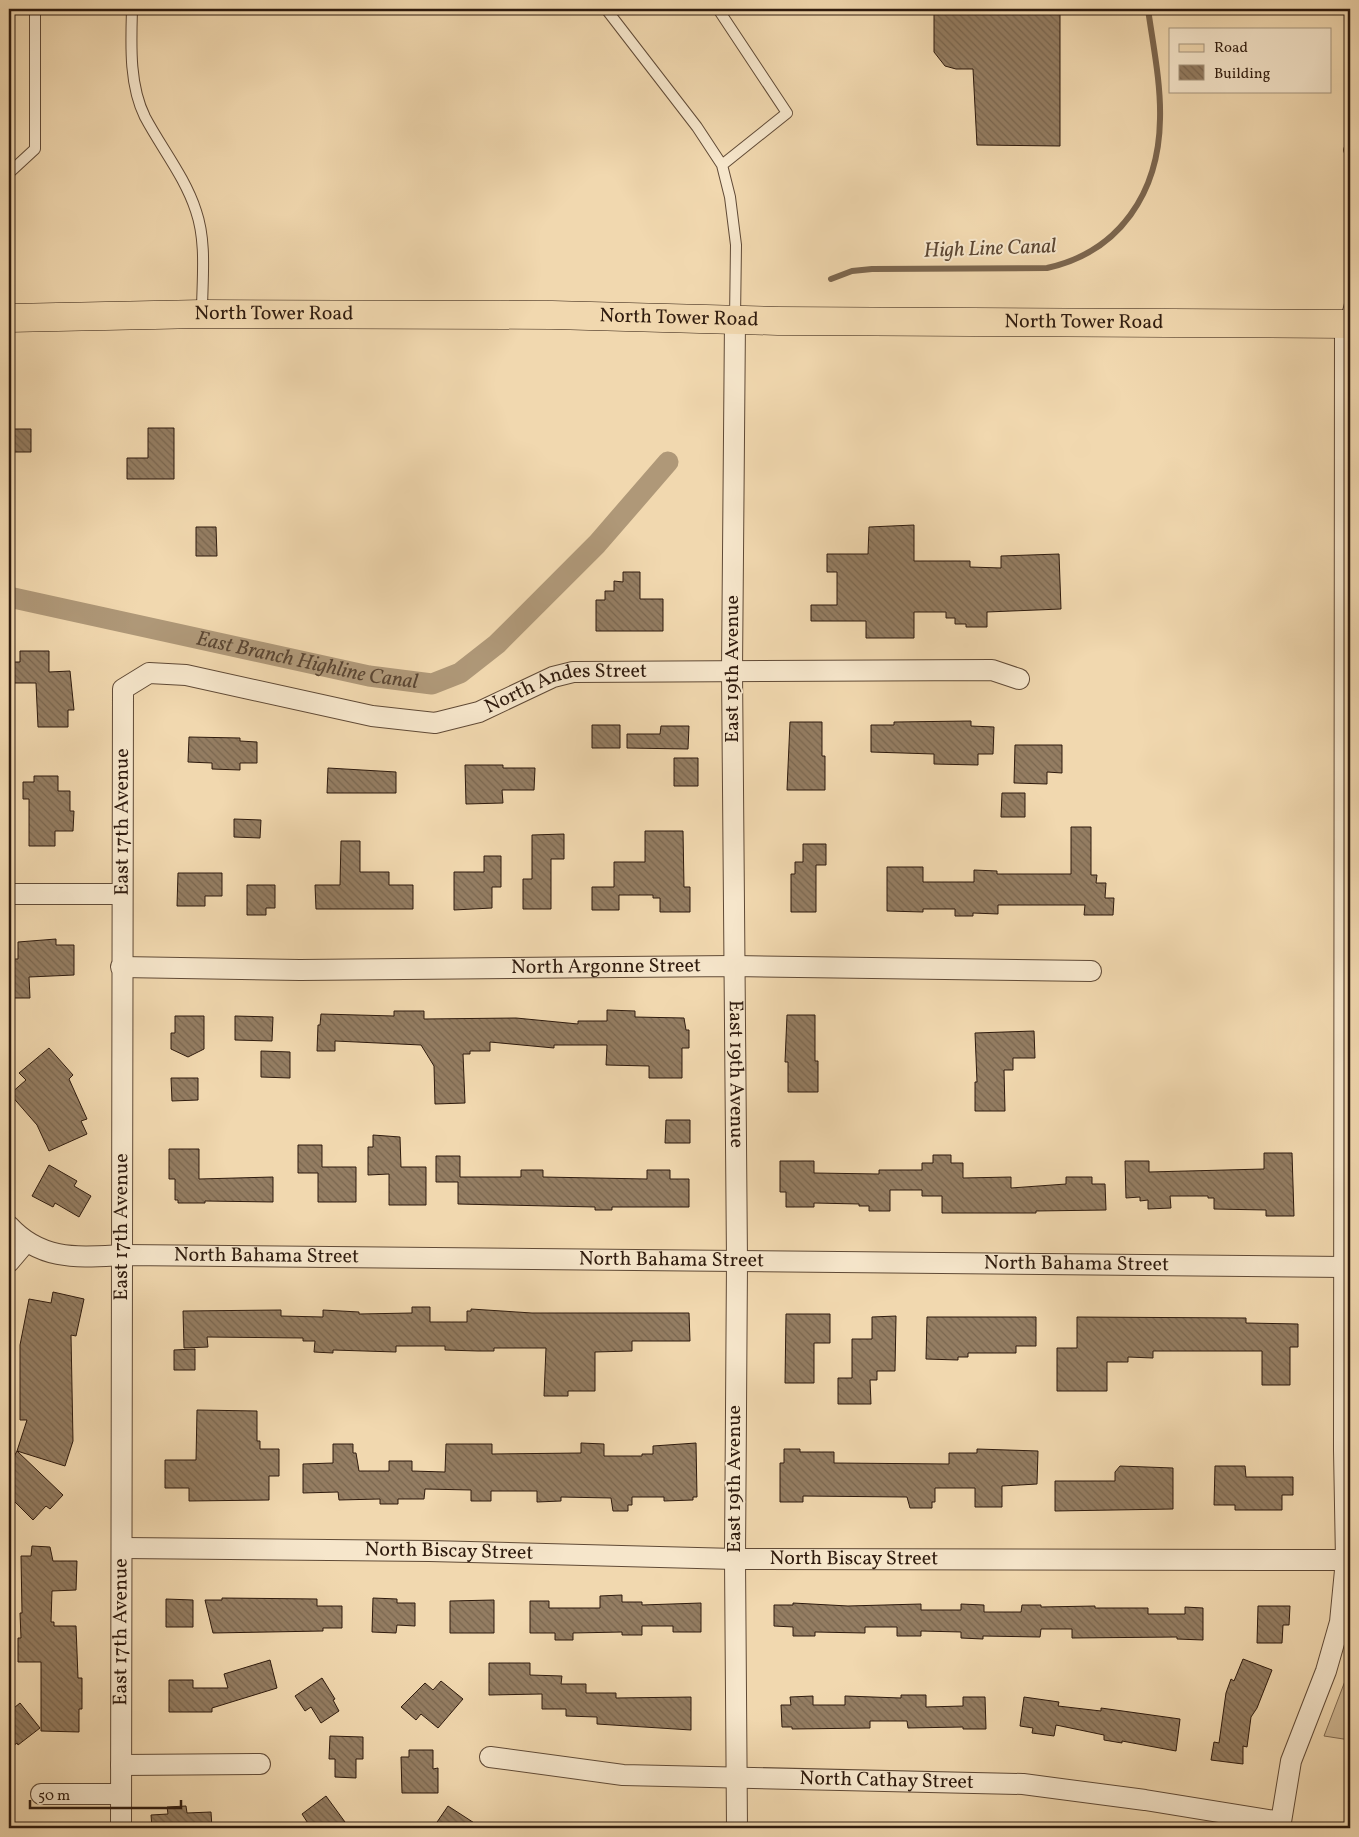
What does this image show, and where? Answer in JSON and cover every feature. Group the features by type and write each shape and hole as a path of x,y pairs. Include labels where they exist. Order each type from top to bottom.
{"main road":[{"name":"North Tower Road","path":"9,318 202,314 542,315 736,320 1349,318"}],"street":[{"path":"1281,1825 1286,1782 1297,1741 1336,1641 1342,1606 1346,1560 1344,1267 1349,318"},
{"name":"East 19th Avenue","path":"736,320 732,670 737,1261 735,1559 737,1828"},
{"name":"North Andes Street","path":"123,689 148,673 186,675 372,716 436,723 479,712 553,677 573,672 992,670 1019,679"},
{"name":"East 17th Avenue","path":"121,1828 124,1255 121,967 123,689"},
{"path":"9,894 122,894"},
{"name":"North Argonne Street","path":"121,967 300,970 734,966 1091,971"},
{"name":"North Bahama Street","path":"9,1226 26,1242 42,1250 72,1258 124,1255 1344,1267"},
{"path":"9,1262 26,1242"},
{"name":"North Biscay Street","path":"123,1548 429,1551 735,1559 1346,1560"},
{"name":"North Cathay Street","path":"490,1757 623,1774 1023,1784 1145,1800 1281,1825"},
{"path":"121,1765 260,1764"},
{"path":"41,1794 121,1794"}],"lane":[{"path":"9,173 35,148 35,9"},
{"path":"132,9 132,66 144,116 186,184 196,212 202,240 202,314"},
{"path":"606,9 697,127 722,165 730,197 736,245 736,320"},
{"path":"718,9 787,113 722,165"}],"shaded area":[{"path":"1350,1668 1350,1740 1324,1736"}],"building":[{"path":"934,9 1060,9 1060,146 977,145 973,69 956,69 945,66 934,52"},
{"path":"148,428 174,428 174,479 127,479 127,458 148,458"},
{"path":"9,429 31,429 31,452 9,452"},
{"path":"914,525 914,561 970,561 970,567 1001,568 1001,556 1059,554 1061,609 987,612 987,627 966,627 966,624 955,624 955,618 946,618 946,612 914,612 914,638 866,638 866,621 811,621 811,605 837,605 837,572 827,572 827,554 868,554 869,527"},
{"path":"196,527 216,527 217,556 196,556"},
{"path":"623,572 640,572 640,599 663,599 663,631 596,631 596,600 605,600 605,591 614,591 614,581 623,582"},
{"path":"20,651 49,651 49,672 70,671 74,710 68,710 68,727 38,727 36,683 14,683 14,662 20,662"},
{"path":"971,721 971,726 994,727 993,754 978,754 978,765 934,764 934,754 871,752 871,725 894,725 894,722"},
{"path":"790,722 822,722 825,790 787,790"},
{"path":"592,725 620,725 620,748 592,748"},
{"path":"661,726 689,726 688,749 627,748 627,734 660,734"},
{"path":"189,737 240,738 240,741 257,742 257,763 240,763 240,770 212,769 212,763 188,762"},
{"path":"1015,745 1062,745 1062,773 1047,772 1047,784 1014,783"},
{"path":"674,758 698,758 698,786 674,786"},
{"path":"465,765 503,765 503,768 535,768 534,790 502,790 503,803 466,804"},
{"path":"328,768 396,772 396,793 327,793"},
{"path":"34,776 58,776 58,791 70,791 70,811 74,811 73,831 55,831 55,846 29,846 29,799 23,799 23,782 34,782"},
{"path":"1002,793 1025,793 1025,817 1001,817"},
{"path":"234,819 261,820 260,838 234,837"},
{"path":"1071,827 1091,827 1091,875 1097,875 1096,883 1106,883 1105,898 1114,898 1113,915 1084,915 1085,905 998,905 998,914 973,913 973,916 955,916 955,909 923,909 923,912 887,911 887,867 923,867 923,882 974,882 974,870 997,871 997,874 1071,874"},
{"path":"645,831 683,831 684,887 690,887 690,912 660,912 660,898 653,898 653,895 619,895 619,910 592,910 592,887 614,887 614,862 645,862"},
{"path":"564,834 564,859 551,859 551,909 523,909 523,879 532,879 532,835"},
{"path":"341,841 360,841 360,872 389,872 389,885 413,885 413,909 316,909 315,885 340,885"},
{"path":"803,844 826,844 826,865 816,865 816,912 791,912 791,874 795,874 795,862 803,862"},
{"path":"484,856 501,856 501,887 492,887 492,908 454,910 454,872 484,872"},
{"path":"178,873 222,873 222,896 205,896 205,906 177,906"},
{"path":"247,885 275,885 275,908 266,908 266,915 247,915"},
{"path":"56,939 56,945 74,945 74,975 29,977 30,998 9,998 9,959 18,959 18,942"},
{"path":"607,1010 635,1011 635,1017 684,1018 686,1030 689,1030 689,1048 682,1048 682,1078 649,1078 649,1066 606,1065 607,1045 554,1045 554,1048 490,1042 490,1051 470,1051 470,1054 463,1054 465,1103 435,1104 434,1066 421,1045 335,1041 335,1051 317,1051 318,1025 320,1025 321,1014 394,1016 394,1011 424,1011 424,1019 516,1018 578,1024 578,1021 607,1021"},
{"path":"787,1015 815,1015 815,1061 818,1061 818,1092 788,1092 788,1062 785,1062"},
{"path":"175,1016 204,1016 204,1049 188,1057 171,1049 171,1033 175,1033"},
{"path":"235,1016 273,1017 272,1041 235,1040"},
{"path":"1034,1031 1035,1058 1013,1058 1013,1070 1004,1070 1005,1111 975,1111 975,1082 977,1082 975,1033"},
{"path":"49,1048 73,1075 69,1079 87,1119 81,1121 87,1134 49,1151 37,1125 10,1094 26,1080 19,1073"},
{"path":"261,1051 290,1052 290,1078 261,1077"},
{"path":"171,1078 198,1078 198,1100 172,1101"},
{"path":"666,1120 690,1120 690,1143 665,1143"},
{"path":"373,1135 400,1137 401,1167 426,1167 426,1205 389,1205 389,1174 368,1175 368,1147 373,1147"},
{"path":"298,1145 322,1145 322,1167 356,1167 356,1202 318,1202 318,1173 298,1173"},
{"path":"169,1149 199,1149 199,1179 273,1177 273,1202 205,1201 205,1203 178,1203 178,1200 175,1200 175,1179 169,1179"},
{"path":"1264,1153 1292,1153 1294,1216 1266,1216 1266,1210 1214,1209 1214,1198 1208,1198 1208,1196 1170,1196 1171,1208 1148,1209 1148,1200 1140,1201 1140,1197 1126,1198 1125,1161 1149,1161 1149,1172 1264,1169"},
{"path":"933,1155 951,1155 951,1163 963,1163 963,1178 1011,1177 1011,1188 1066,1184 1066,1177 1092,1177 1092,1184 1105,1184 1106,1210 1036,1211 1036,1213 942,1213 942,1196 922,1196 922,1190 890,1190 890,1211 869,1211 869,1206 859,1206 859,1204 814,1203 814,1207 786,1207 786,1192 780,1192 780,1161 814,1161 814,1173 879,1174 879,1170 922,1170 922,1163 933,1163"},
{"path":"436,1156 460,1156 460,1177 521,1177 521,1170 543,1170 543,1177 647,1179 647,1170 670,1170 670,1179 689,1179 689,1207 612,1207 612,1210 595,1210 595,1207 458,1204 458,1182 436,1182"},
{"path":"49,1165 77,1181 74,1186 91,1196 79,1217 55,1203 53,1207 32,1196"},
{"path":"53,1292 84,1299 76,1336 71,1335 73,1441 65,1466 17,1451 27,1420 20,1420 20,1345 29,1299 51,1303"},
{"path":"412,1307 430,1307 430,1322 467,1322 467,1311 471,1311 471,1309 532,1313 689,1313 690,1341 632,1341 632,1351 595,1352 595,1391 568,1391 568,1396 544,1396 546,1348 494,1348 494,1351 478,1351 445,1350 445,1346 396,1346 396,1352 333,1350 333,1353 314,1352 315,1341 303,1341 303,1338 207,1337 208,1347 184,1348 183,1311 281,1310 281,1316 323,1317 323,1310 359,1312 359,1314 412,1313"},
{"path":"786,1314 830,1314 830,1343 814,1343 814,1383 785,1383"},
{"path":"896,1316 895,1371 877,1371 877,1380 870,1380 871,1404 838,1404 838,1378 852,1378 852,1339 872,1339 872,1317"},
{"path":"927,1317 1036,1317 1036,1346 1016,1346 1016,1353 968,1353 968,1357 958,1357 958,1360 926,1359"},
{"path":"1077,1317 1246,1318 1246,1323 1298,1324 1298,1347 1290,1347 1290,1385 1262,1385 1262,1351 1153,1351 1153,1358 1128,1357 1128,1362 1107,1362 1107,1391 1057,1391 1057,1348 1077,1348"},
{"path":"195,1349 195,1370 174,1370 174,1350"},
{"path":"197,1410 257,1411 257,1441 260,1441 260,1449 279,1449 279,1476 269,1476 269,1500 189,1501 189,1488 165,1488 165,1460 196,1460"},
{"path":"581,1443 604,1444 604,1456 642,1456 642,1454 653,1454 653,1446 696,1443 697,1497 693,1497 693,1500 664,1501 664,1497 632,1497 632,1505 628,1505 628,1511 613,1511 611,1498 561,1497 561,1501 537,1502 537,1491 491,1491 491,1501 471,1501 471,1490 425,1489 424,1499 398,1499 398,1504 380,1504 380,1499 339,1500 338,1492 303,1493 303,1464 333,1463 333,1444 353,1444 353,1453 356,1453 359,1471 389,1471 389,1461 412,1461 412,1471 445,1472 446,1444 492,1444 492,1454 581,1453"},
{"path":"784,1449 800,1449 800,1452 834,1452 834,1463 949,1464 949,1453 977,1453 977,1449 1038,1451 1037,1484 1002,1486 1002,1507 975,1507 975,1488 935,1488 935,1502 932,1502 932,1508 910,1508 907,1497 803,1496 803,1502 780,1502 780,1463 784,1463"},
{"path":"17,1451 63,1495 50,1509 46,1506 33,1520 9,1496 9,1466"},
{"path":"1120,1466 1173,1468 1173,1509 1055,1511 1055,1481 1115,1481 1115,1472"},
{"path":"1215,1466 1245,1466 1246,1477 1293,1477 1293,1495 1282,1495 1282,1510 1235,1510 1235,1505 1214,1505"},
{"path":"32,1546 50,1547 53,1561 77,1561 76,1590 52,1591 51,1622 54,1622 54,1626 76,1626 78,1678 82,1678 82,1709 79,1709 79,1732 41,1731 41,1662 18,1662 18,1638 21,1638 20,1613 22,1613 21,1556 31,1556"},
{"path":"622,1595 622,1602 642,1602 642,1605 701,1603 701,1632 673,1632 673,1626 642,1626 642,1635 622,1635 622,1632 573,1633 573,1640 555,1640 555,1633 530,1633 530,1601 549,1601 549,1608 600,1608 600,1596"},
{"path":"222,1598 317,1599 317,1606 342,1606 342,1628 323,1628 323,1631 213,1633 205,1600 222,1600"},
{"path":"373,1598 397,1599 397,1603 415,1603 415,1626 397,1625 396,1633 372,1632"},
{"path":"166,1599 193,1600 193,1627 166,1627"},
{"path":"494,1600 494,1633 450,1633 450,1601"},
{"path":"793,1603 848,1606 921,1604 921,1610 961,1610 961,1604 984,1605 984,1612 1021,1612 1022,1605 1041,1605 1041,1607 1095,1606 1095,1608 1148,1608 1148,1614 1185,1614 1185,1607 1203,1608 1203,1640 1177,1639 1177,1637 1072,1638 1072,1629 1041,1629 1040,1637 983,1636 983,1639 961,1638 961,1632 921,1631 921,1636 897,1636 897,1627 865,1627 865,1633 815,1632 815,1636 793,1636 793,1627 774,1626 774,1605 793,1605"},
{"path":"1258,1606 1290,1606 1289,1625 1283,1625 1282,1643 1257,1643"},
{"path":"1243,1659 1272,1670 1257,1708 1251,1717 1247,1747 1243,1746 1243,1764 1211,1760 1214,1742 1219,1743 1226,1693 1231,1679 1234,1681"},
{"path":"270,1660 277,1688 212,1708 212,1712 169,1712 169,1680 193,1680 193,1688 228,1688 224,1674"},
{"path":"489,1663 530,1663 530,1675 562,1676 561,1684 586,1684 586,1693 616,1693 616,1698 691,1697 691,1730 597,1724 597,1717 566,1716 566,1709 542,1709 542,1694 489,1695"},
{"path":"322,1678 335,1699 333,1700 339,1711 321,1723 311,1707 305,1711 295,1696"},
{"path":"441,1681 463,1699 438,1728 421,1714 416,1720 401,1707 425,1683 433,1690"},
{"path":"901,1695 926,1695 926,1707 963,1706 963,1697 985,1697 986,1729 963,1729 963,1727 908,1728 907,1721 870,1721 870,1728 792,1729 792,1727 782,1727 781,1705 791,1705 790,1697 813,1696 813,1705 845,1705 845,1696 901,1698"},
{"path":"1024,1697 1059,1702 1058,1706 1101,1711 1101,1708 1180,1719 1176,1751 1122,1741 1122,1743 1104,1740 1104,1735 1056,1725 1054,1736 1032,1733 1033,1728 1020,1726"},
{"path":"20,1703 40,1728 18,1745 17,1743 9,1749 9,1712"},
{"path":"330,1736 363,1737 363,1759 356,1759 356,1778 335,1777 335,1759 329,1759"},
{"path":"409,1750 433,1750 433,1769 438,1768 438,1793 402,1793 401,1757 409,1757"},
{"path":"326,1796 345,1822 336,1828 311,1828 302,1814"},
{"path":"186,1806 187,1813 211,1812 212,1828 152,1828 151,1815 168,1814 167,1807"},
{"path":"448,1806 482,1828 433,1828"}],"waterway":[{"name":"High Line Canal","path":"831,279 852,271 872,269 1047,268 1073,260 1095,248 1115,233 1130,215 1143,194 1152,171 1158,146 1159,92 1148,9"},
{"name":"East Branch Highline Canal","path":"9,597 369,676 432,684 460,673 497,644 597,544 668,462"}]}
